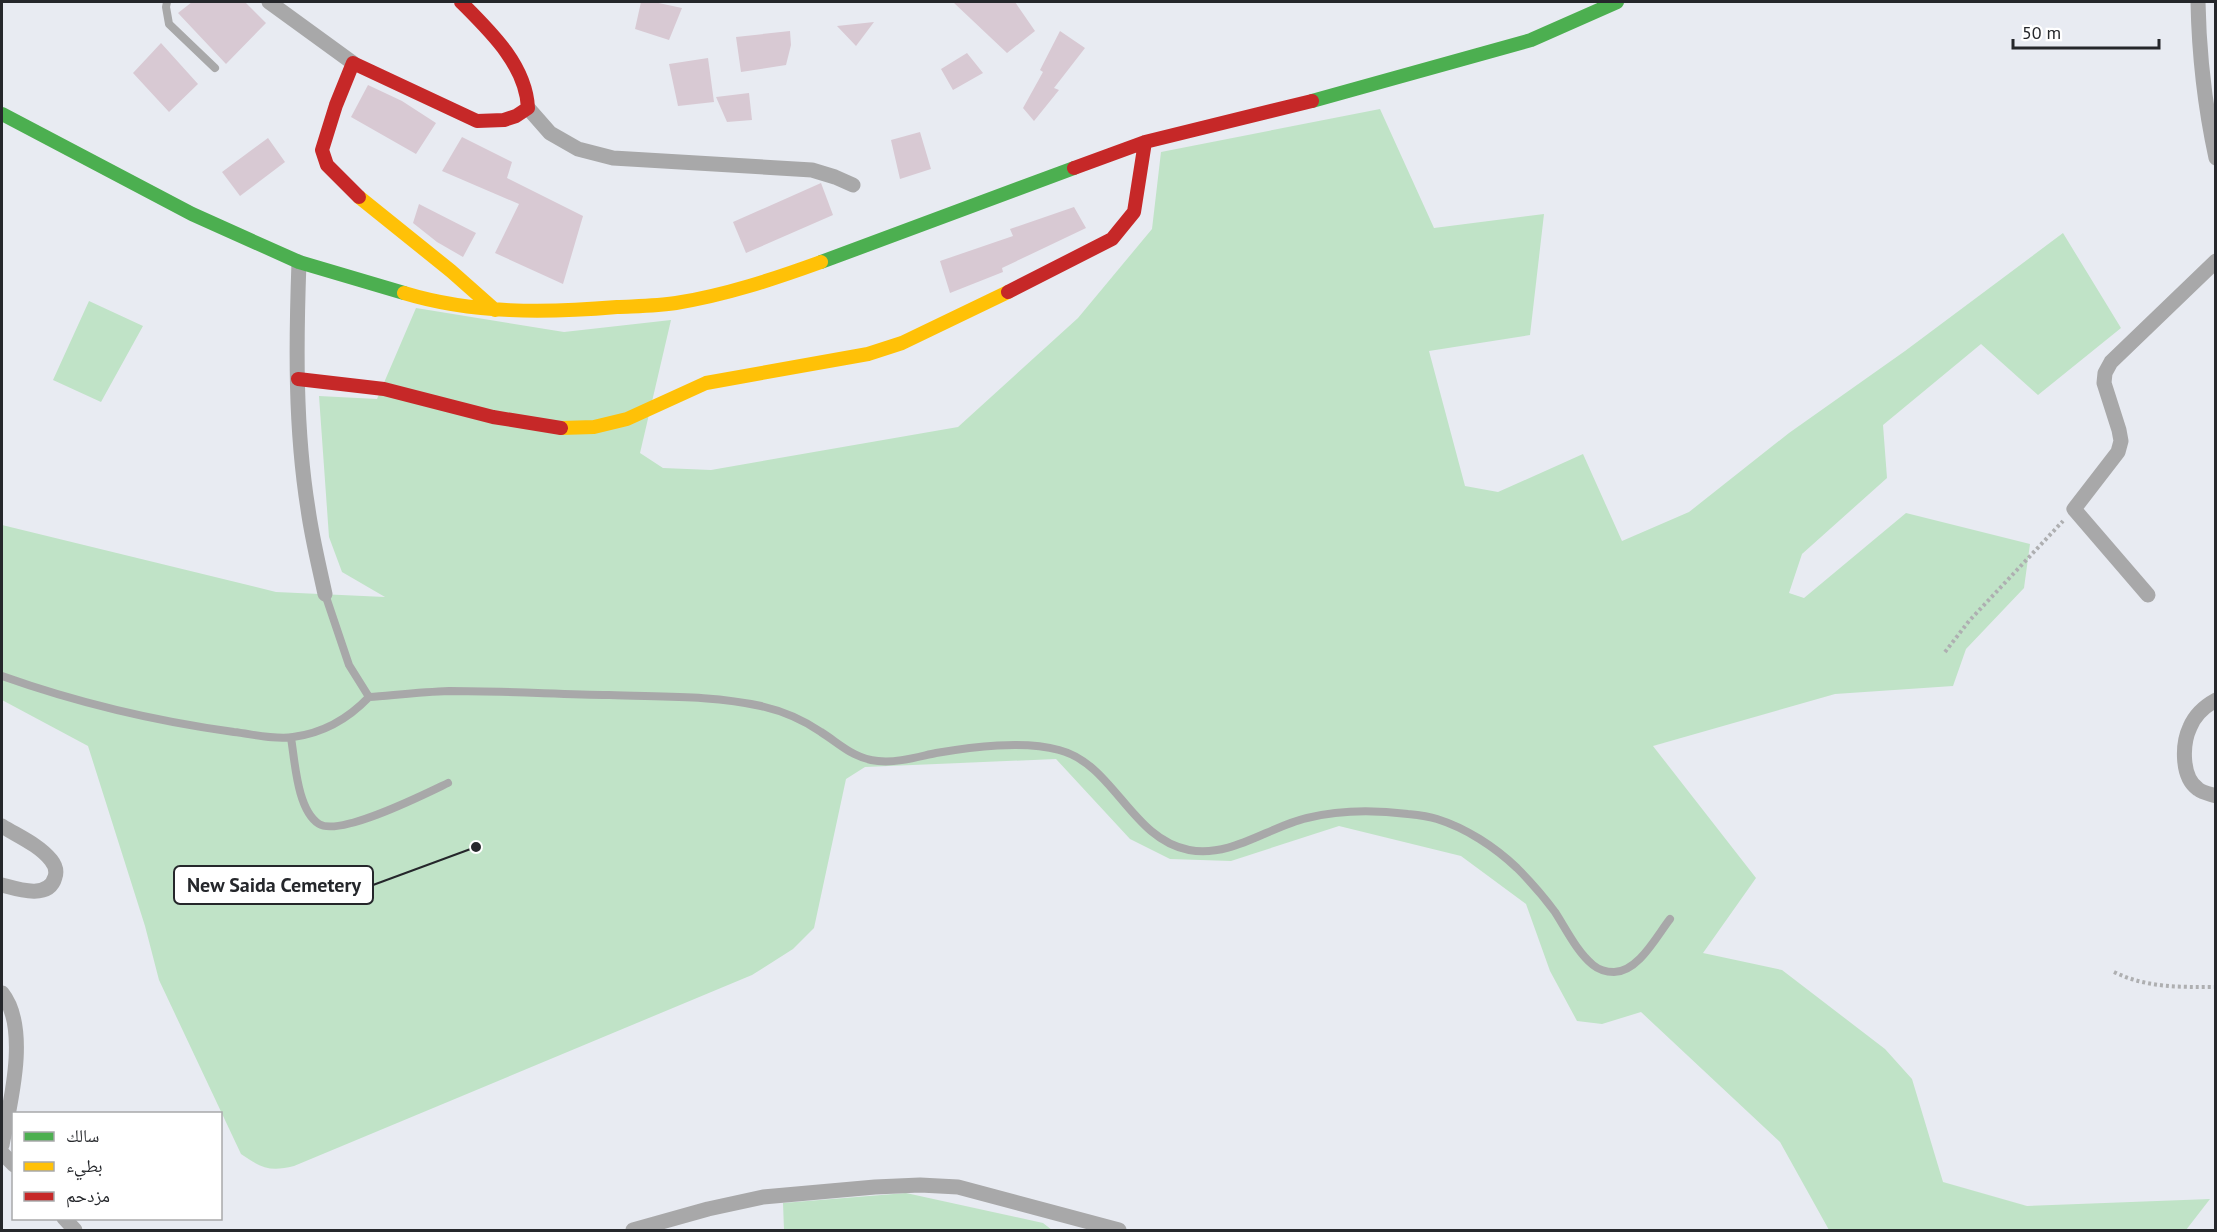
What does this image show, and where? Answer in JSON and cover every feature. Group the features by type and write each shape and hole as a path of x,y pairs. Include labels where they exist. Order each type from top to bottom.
{"street":[{"path":"268,2 353,63 477,121 497,122 517,117 528,108 529,97 519,71 478,18 461,2"},
{"path":"2,114 192,214 299,262 427,300 495,310 581,310 676,303 770,281 1145,142 1344,93 1531,40 1617,2"},
{"path":"2198,2 2199,46 2216,158"},
{"path":"353,63 324,140 322,150 327,165 358,196 451,271 495,310"},
{"path":"528,108 550,133 578,149 613,158 812,170 853,185"},
{"path":"298,379 375,387 531,424 561,428 594,427 627,419 706,383 868,354 902,343 964,314 1112,239 1134,212 1145,142"},
{"path":"2148,595 2074,509 2113,459 2121,441 2104,383 2105,373 2111,362 2216,261"},
{"path":"299,262 298,379 301,438 308,508 325,594"},
{"path":"2216,699 2199,713 2190,726 2185,755 2192,783 2199,790 2216,796"},
{"path":"2,826 43,853 55,865 56,873 55,880 44,890 25,890 2,885"},
{"path":"2,993 7,999 14,1018 16,1043 10,1101 2,1145"},
{"path":"633,1230 708,1209 763,1197 920,1185 958,1187 1119,1230"}],"lane":[{"path":"167,2 169,24 215,68"},
{"path":"325,594 349,665 369,697"},
{"path":"2,676 134,716 200,728 291,738 320,731 337,723 354,712 369,697 446,691 734,701 782,710 822,733 853,755 880,761 975,748 1036,746 1058,749 1089,766 1155,834 1171,844 1189,850 1209,851 1228,848 1308,818 1352,812 1394,812 1435,818 1468,833 1515,866 1548,903 1584,955 1594,966 1603,971 1616,972 1627,969 1636,962 1670,919"},
{"path":"291,738 297,778 307,811 317,823 329,828 389,811 448,783"}],"path":[{"path":"1945,652 1969,621 2074,509"},
{"path":"2114,972 2147,985 2216,987"}],"green space":[{"path":"1380,109 1434,228 1544,214 1530,335 1429,351 1465,486 1498,492 1583,454 1622,541 1689,512 1789,433 1905,351 2063,233 2121,328 2038,395 1981,344 1883,425 1887,478 1802,554 1789,593 1804,598 1906,513 2030,544 2024,588 1966,649 1953,686 1835,694 1653,746 1756,878 1703,953 1782,970 1885,1049 1912,1079 1943,1182 2027,1206 2210,1199 2186,1230 1829,1230 1780,1142 1641,1012 1602,1024 1577,1021 1550,971 1526,904 1461,856 1339,826 1231,861 1170,859 1130,839 1056,759 865,767 846,779 814,928 793,949 752,975 294,1166 278,1169 266,1168 241,1154 159,980 145,926 88,746 2,700 2,525 276,592 385,597 342,572 329,537 319,396 377,399 416,308 564,332 671,320 640,453 663,468 711,470 958,427 1078,318 1152,229 1161,152"},
{"path":"89,301 143,326 101,402 53,380"},
{"path":"906,1193 1043,1223 1052,1230 784,1230 783,1203"}],"building":[{"path":"192,2 245,2 266,23 226,64 178,13"},
{"path":"641,2 654,2 682,8 669,40 635,29"},
{"path":"953,2 1015,2 1035,31 1007,53"},
{"path":"874,22 856,46 837,26"},
{"path":"790,31 791,45 786,65 741,72 736,37"},
{"path":"1060,31 1085,48 1054,88 1059,90 1034,121 1023,108 1043,72 1040,70"},
{"path":"161,43 198,84 169,112 133,73"},
{"path":"967,53 983,73 953,90 941,69"},
{"path":"708,58 714,102 678,106 669,64"},
{"path":"368,85 402,101 436,123 416,154 351,117"},
{"path":"749,93 752,120 727,122 716,97"},
{"path":"920,132 931,169 900,179 891,140"},
{"path":"462,137 512,162 507,178 583,216 563,284 495,253 519,204 442,171"},
{"path":"268,138 285,162 240,196 222,172"},
{"path":"821,183 833,215 746,253 733,222"},
{"path":"419,204 476,233 463,257 437,242 413,223"},
{"path":"1074,207 1086,228 1002,268 1003,272 950,293 940,261 1013,236 1010,229"}],"traffic: fast":[{"path":"1312,101 1531,40 1617,2"},
{"path":"2,114 192,214 299,262 404,293"},
{"path":"821,262 1074,168"}],"traffic: slow":[{"path":"359,197 451,271 495,310"},
{"path":"404,293 456,305 510,310 537,311 654,305 695,300 731,291 821,262"},
{"path":"561,428 594,427 627,419 706,383 868,354 902,343 1008,292"}],"traffic: jam":[{"path":"359,197 327,165 322,150 336,105 353,63 477,121 504,120 528,108 526,92 514,63 494,37 461,2"},
{"path":"1074,168 1145,142 1312,101"},
{"path":"1008,292 1112,239 1134,212 1145,142"},
{"path":"298,379 384,389 493,417 561,428"}],"place":[{"name":"New Saida Cemetery","path":"476,847"}]}
